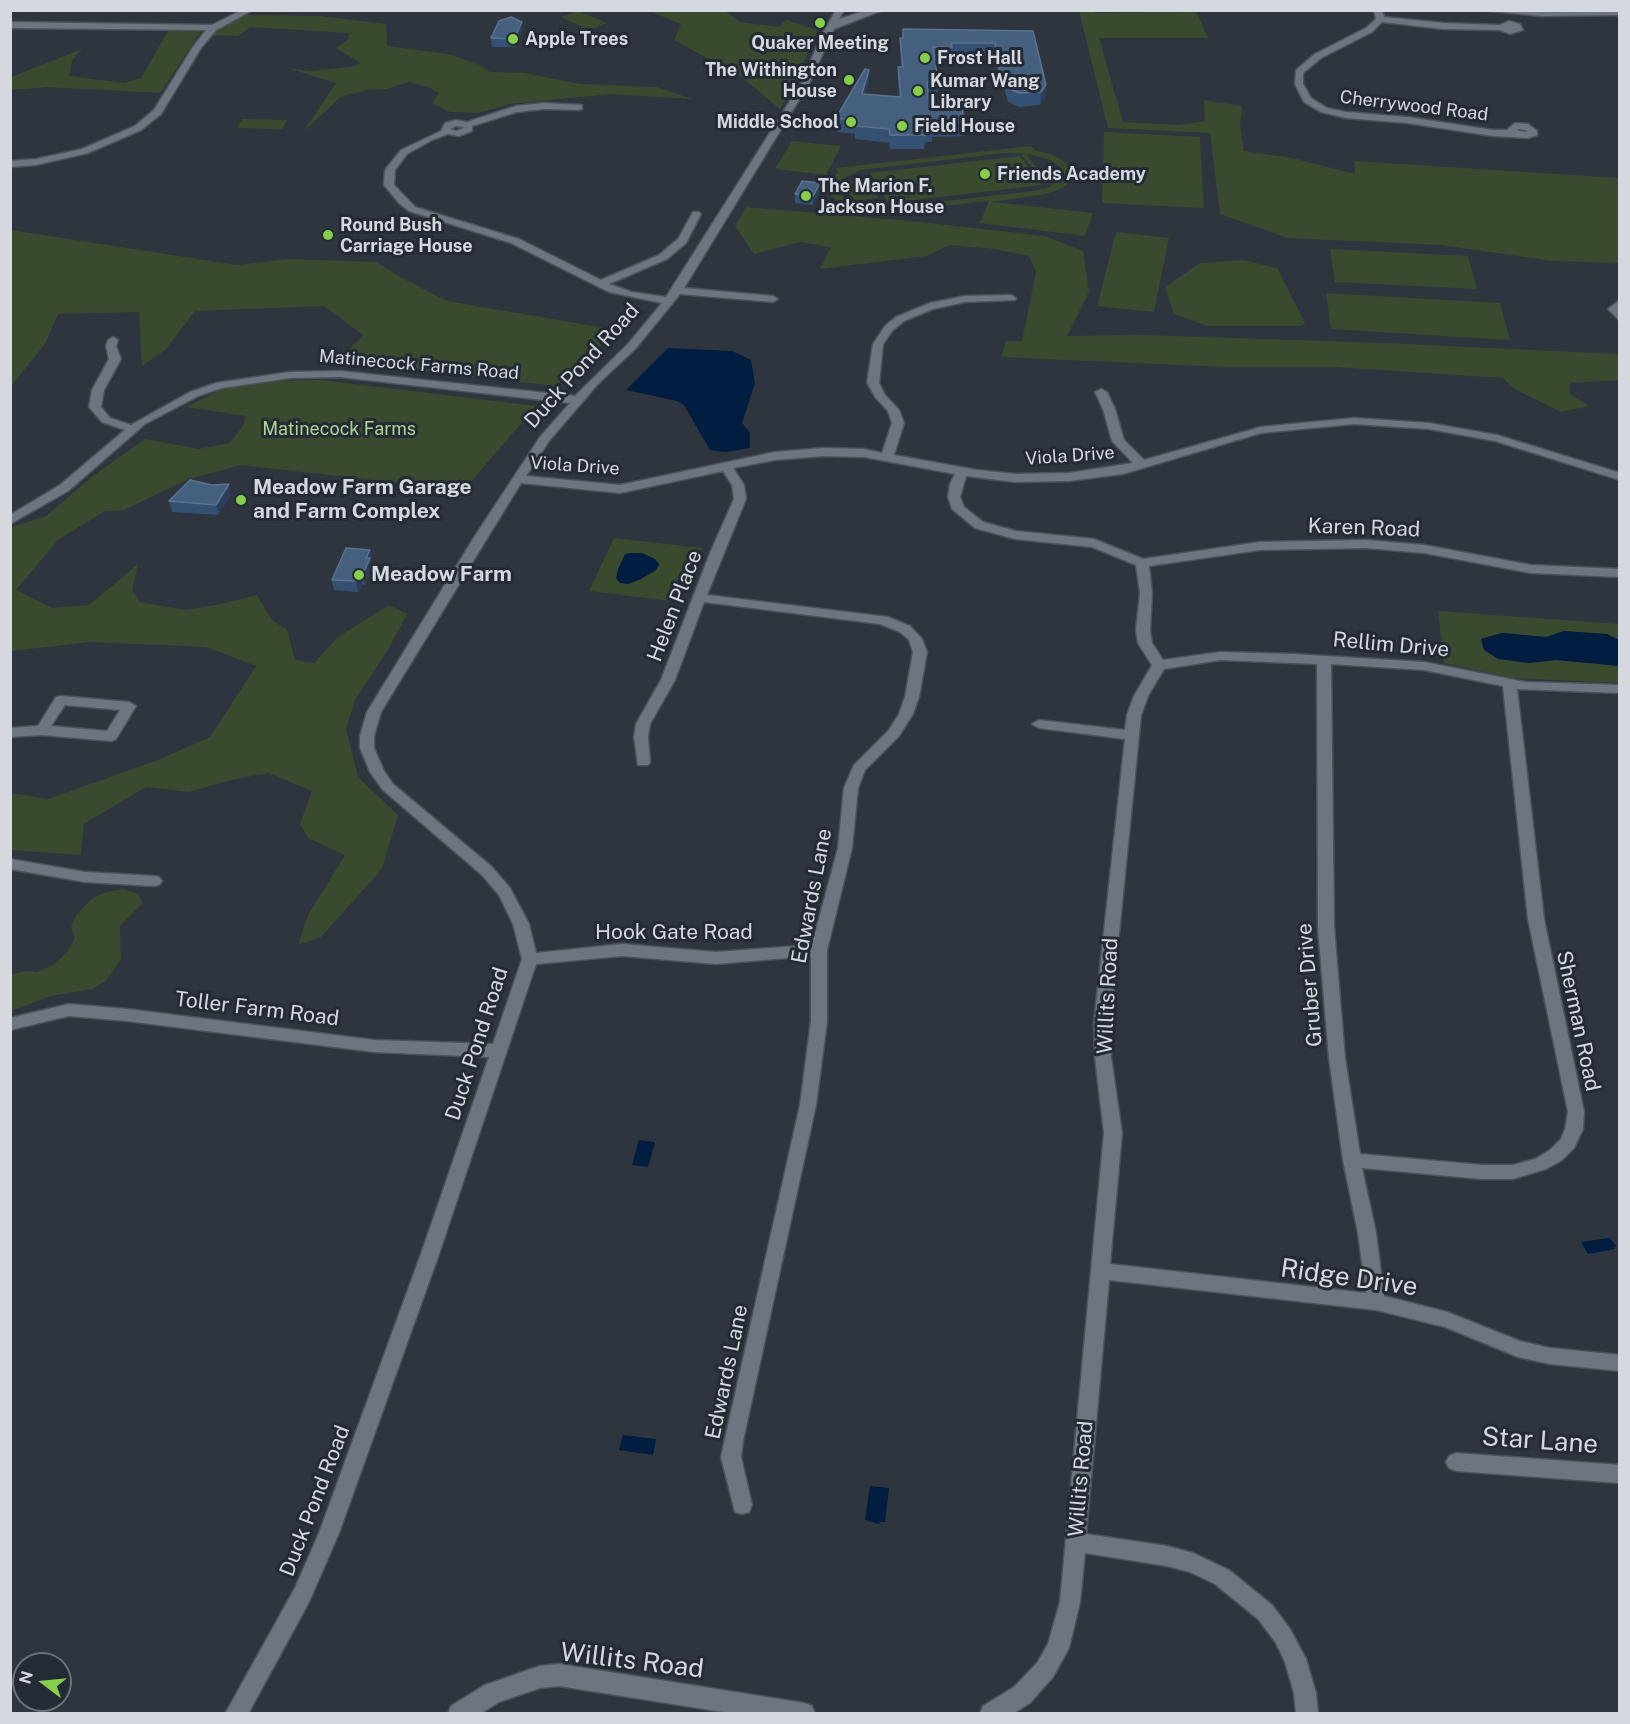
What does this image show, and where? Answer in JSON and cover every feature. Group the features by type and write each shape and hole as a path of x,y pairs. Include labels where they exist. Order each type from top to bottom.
{"street":[{"path":"10,164 36,162 85,151 120,137 146,123 158,112 197,47 213,28 249,10"},
{"name":"Duck Pond Road","path":"236,1713 268,1660 302,1595 329,1533 430,1254 530,959 521,924 505,892 487,872 388,787 371,760 367,736 374,712 544,439 577,400 632,346 677,291 806,82 840,10"},
{"path":"830,27 879,10"},
{"path":"1485,10 1542,14 1620,12"},
{"path":"1379,15 1443,26 1501,28"},
{"name":"Cherrywood Road","path":"1379,15 1369,30 1303,66 1298,77 1307,100 1324,110 1346,115 1407,120 1493,133 1514,133"},
{"path":"10,25 213,28"},
{"path":"579,106 529,107 504,112 467,125 452,124 446,127 446,132 410,148 390,170 389,185 412,209 521,243 599,284 632,296 670,301"},
{"path":"599,284 632,272 663,256 682,241 696,214"},
{"path":"677,291 762,300 772,299"},
{"path":"887,457 898,423 893,410 880,396 873,383 878,344 889,328 916,311 948,302 994,297 1011,298"},
{"path":"1620,303 1613,309 1620,318"},
{"path":"113,340 111,346 115,359 99,390 95,407 106,420 132,429"},
{"name":"Matinecock Farms Road","path":"10,520 68,485 132,429 158,412 206,390 257,378 290,375 372,377 577,400"},
{"path":"1101,392 1109,409 1118,441 1142,465"},
{"name":"Viola Drive","path":"517,479 620,489 775,456 805,452 853,452 962,472 1015,478 1049,478 1102,473 1142,465 1227,438 1261,430 1354,421 1429,426 1497,438 1620,477"},
{"name":"Helen Place","path":"643,762 641,737 644,724 668,680 740,499 738,485 726,466"},
{"path":"962,472 956,484 954,497 958,509 979,525 1015,535 1094,543 1142,563 1146,593 1144,643 1159,665"},
{"name":"Karen Road","path":"1142,563 1260,546 1366,544 1424,549 1530,569 1620,573"},
{"name":"Edwards Lane","path":"699,598 883,620 905,629 919,645 919,665 906,714 894,733 865,760 850,788 845,848 819,950 819,1021 812,1083 733,1441 731,1457 742,1504"},
{"name":"Rellim Drive","path":"1159,665 1233,655 1424,666 1510,684 1620,689"},
{"name":"Gruber Drive","path":"1324,660 1326,927 1337,1058 1352,1160 1367,1233 1376,1302"},
{"name":"Willits Road","path":"991,1713 1022,1695 1045,1670 1058,1648 1070,1602 1113,1133 1103,1057 1102,1023 1134,715 1141,696 1159,665"},
{"name":"Sherman Road","path":"1352,1160 1482,1172 1512,1172 1540,1164 1556,1155 1568,1143 1574,1129 1576,1112 1536,919 1510,684"},
{"path":"10,733 42,729 111,736 129,706 61,700 42,729"},
{"path":"1039,724 1132,735"},
{"path":"10,864 86,877 154,881"},
{"name":"Hook Gate Road","path":"530,959 622,950 716,958 819,950"},
{"name":"Toller Farm Road","path":"10,1024 69,1010 374,1046 499,1052"},
{"name":"Ridge Drive","path":"1101,1271 1376,1302 1447,1320 1518,1349 1550,1356 1620,1363"},
{"name":"Star Lane","path":"1456,1462 1620,1474"},
{"path":"1075,1542 1167,1556 1193,1563 1222,1577 1264,1612 1283,1636 1295,1659 1305,1693 1307,1713"},
{"name":"Willits Road","path":"459,1713 493,1692 540,1677 560,1675 804,1713"}],"green space":[{"path":"578,11 607,23 589,30 561,17"},
{"path":"649,11 725,11 740,22 779,27 786,20 818,30 780,109 743,78 674,40 681,24"},
{"path":"1079,11 1095,13 1196,12 1208,38 1099,38 1123,122 1179,125 1205,121 1204,100 1242,106 1240,125 1244,151 1292,158 1355,174 1354,161 1619,178 1619,263 1552,261 1441,245 1288,238 1220,214 1210,133 1108,128"},
{"path":"246,15 320,16 386,24 387,46 448,54 480,65 490,72 524,73 581,84 657,87 692,99 611,94 510,104 478,113 450,112 432,103 439,93 428,87 409,82 387,89 367,90 342,96 303,132 336,83 287,68 310,71 351,67 361,63 336,48 348,39 349,33 250,27 238,36 211,35 217,29"},
{"path":"168,31 201,31 160,93 48,87 11,90 11,77 82,49 72,61 69,76 124,83 141,78"},
{"path":"242,119 287,120 282,129 237,128"},
{"path":"1104,132 1200,137 1204,208 1102,203"},
{"path":"792,141 841,146 826,175 775,169"},
{"path":"1031,146 1034,150 1051,154 1065,162 1072,171 1071,180 1062,188 1046,194 992,202 1093,213 1085,236 980,223 989,201 874,213 843,206 827,192 828,182 838,173 836,168","holes":["1004,153 1027,154 1051,160 1060,167 1061,178 1048,188 1033,191 885,208 866,207 850,202 837,191 842,179 861,170"]},
{"path":"1027,154 1047,185 1021,155"},
{"path":"1020,156 1042,185 888,203 870,173"},
{"path":"866,179 878,198 856,201 846,190 849,189 845,182"},
{"path":"746,207 921,222 1045,236 1083,251 1089,292 1067,336 1143,335 1619,354 1619,380 1570,383 1570,394 1589,406 1561,412 1514,389 1503,378 1335,367 1226,367 1001,357 1006,341 1022,341 1036,272 1029,256 994,249 950,245 926,256 820,269 831,247 800,242 754,254 735,226"},
{"path":"11,230 237,265 287,259 377,262 400,277 447,301 617,330 556,386 337,362 363,335 324,306 195,311 165,350 142,366 139,312 58,314 45,344 11,386"},
{"path":"1116,232 1169,238 1154,312 1097,306"},
{"path":"1330,249 1468,256 1477,289 1335,282"},
{"path":"1243,260 1277,268 1305,323 1302,326 1208,326 1174,314 1165,287 1200,263"},
{"path":"1326,293 1500,303 1510,340 1331,329"},
{"name":"Matinecock Farms","path":"321,380 536,406 464,490 241,465 189,479 124,510 105,511 58,540 16,590 52,608 89,605 138,564 132,590 140,602 186,610 257,595 272,620 287,630 295,660 314,663 338,637 389,605 407,614 389,648 355,700 346,729 358,777 398,815 382,869 321,937 298,945 308,915 345,855 308,838 300,824 312,791 268,773 231,780 189,792 146,787 84,824 81,855 11,850 11,793 48,799 158,760 210,737 256,666 206,647 90,642 12,651 11,660 10,528 46,516 94,475 145,439 198,449 230,443 243,426 246,416 186,407 224,388 281,381"},
{"path":"614,538 702,548 679,602 589,591","holes":["649,557 655,559 655,570 639,580 618,569 624,561"]},
{"path":"1438,611 1619,624 1619,640 1607,634 1564,631 1546,637 1502,633 1481,639 1529,663 1557,660 1619,666 1619,683 1512,678 1444,663"},
{"path":"124,889 138,894 143,903 120,926 121,959 106,981 92,989 51,996 11,1011 11,975 25,971 37,972 55,964 69,950 75,937 71,927 77,914 93,898 106,892"}],"water":[{"path":"668,348 732,351 751,360 755,383 742,423 750,433 750,448 726,452 710,450 684,405 677,401 626,390"},
{"path":"642,553 655,559 659,564 656,570 639,580 628,584 620,583 616,578 618,569 625,554"},
{"path":"1564,631 1607,634 1619,640 1619,666 1557,660 1529,663 1498,659 1484,650 1481,639 1502,633 1546,637"},
{"path":"639,1140 655,1142 648,1167 632,1165"},
{"path":"1609,1238 1617,1246 1614,1247 1615,1249 1588,1254 1581,1242"},
{"path":"623,1435 656,1439 653,1455 619,1450"},
{"path":"870,1486 889,1488 885,1522 879,1524 865,1520"}],"building":[{"path":"511,17 522,22 514,39 491,38 499,21"},
{"path":"903,29 1033,31 1046,85 1041,92 1020,93 1009,89 1004,71 1000,71 995,43 951,43 952,47 933,47 938,82 927,82 929,105 962,105 964,123 932,123 933,129 924,129 925,135 890,135 889,129 856,126 858,121 836,118 865,69 869,70 862,94 901,97 898,67 903,67 900,38 903,38"},
{"path":"802,181 820,183 813,196 795,194"},
{"path":"190,480 212,485 229,484 216,505 169,501"},
{"path":"346,548 370,550 366,558 370,558 363,574 360,574 356,581 332,580"}],"place":[{"name":"Quaker Meeting","path":"820,23"},
{"name":"Apple Trees","path":"513,39"},
{"name":"Frost Hall","path":"925,58"},
{"name":"The Withington House","path":"849,80"},
{"name":"Kumar Wang Library","path":"918,91"},
{"name":"Middle School","path":"851,122"},
{"name":"Field House","path":"902,126"},
{"name":"Friends Academy","path":"985,174"},
{"name":"The Marion F. Jackson House","path":"806,196"},
{"name":"Round Bush Carriage House","path":"328,235"},
{"name":"Meadow Farm Garage and Farm Complex","path":"241,500"},
{"name":"Meadow Farm","path":"359,575"}]}
